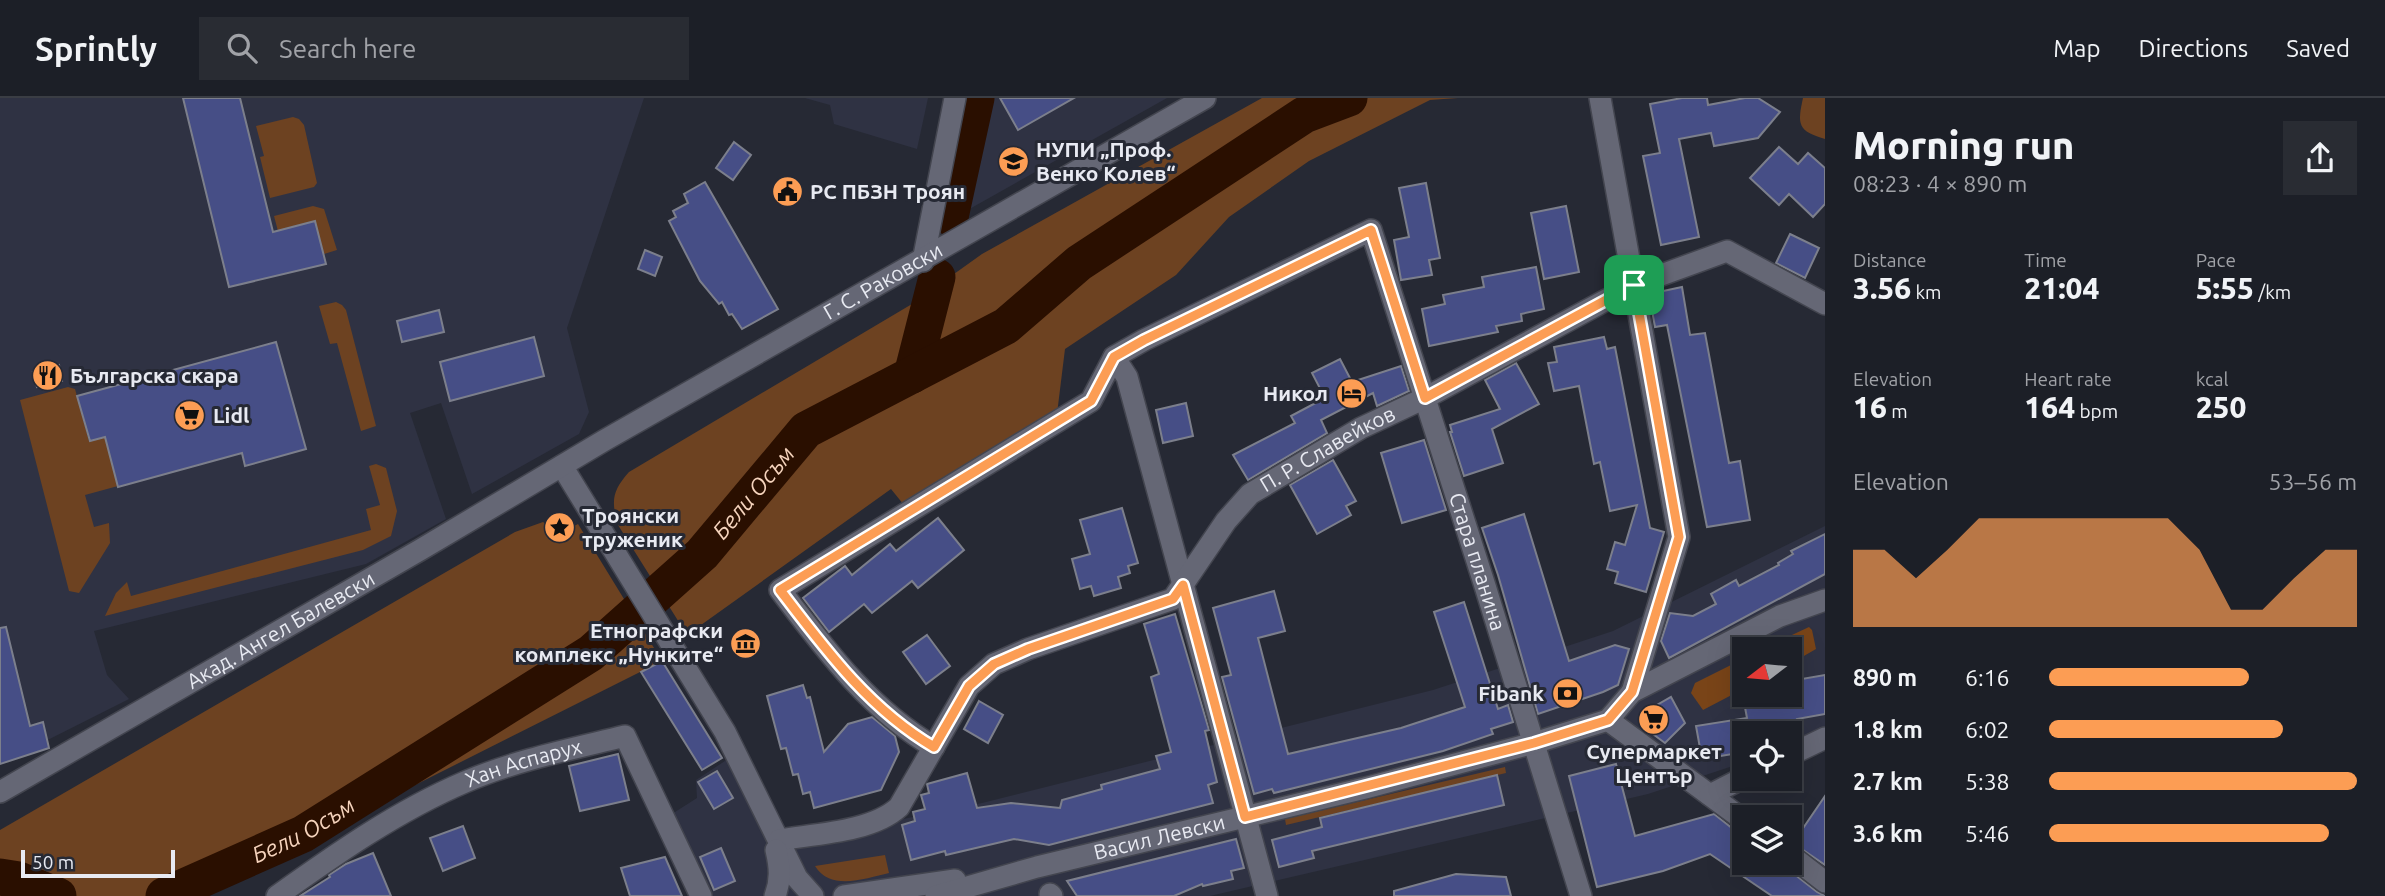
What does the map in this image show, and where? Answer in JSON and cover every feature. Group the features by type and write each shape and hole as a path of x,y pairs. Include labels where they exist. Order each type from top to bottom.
{"street":[{"path":"923,261 955,98"},
{"name":"Г. С. Раковски","path":"562,466 1205,98"},
{"path":"1600,98 1679,537 1632,692"},
{"name":"Стара планина","path":"1114,357 1371,230 1580,896"},
{"name":"П. Р. Славейков","path":"779,840 870,825 888,817 899,807 969,686 994,664 1028,649 1173,599 1226,521 1251,494 1361,428 1425,398 1634,285 1727,251 1825,304"},
{"path":"934,747 907,731 848,676 780,590 1091,401 1114,357 1127,377 1267,896"},
{"path":"562,466 725,732 797,878 813,896"},
{"name":"Акад. Ангел Балевски","path":"0,792 562,466"},
{"path":"1732,811 1608,720 1632,692 1780,616 1825,600"},
{"name":"Васил Левски","path":"936,896 1037,867 1534,743 1608,720"},
{"name":"Хан Аспарух","path":"277,896 330,858 397,816 464,782 550,754 625,736 701,896"},
{"path":"1802,749 1825,738"},
{"path":"1710,794 1732,783"},
{"path":"762,805 780,870 775,896"},
{"path":"1802,864 1825,881"},
{"name":"Васил Левски","path":"844,896 1037,867"},
{"path":"799,896 806,896"}],"shaded area":[{"path":"0,98 644,98 567,328 589,412 579,434 472,494 441,403 410,413 446,519 366,564 94,631 107,675 129,699 0,764"},
{"path":"805,98 928,98 917,149 834,124 830,105"},
{"path":"960,98 987,98 980,140 957,216 950,221 941,216"},
{"name":"НУПИ „Проф. Венко Колев“","path":"987,98 1167,98 957,216 980,140"},
{"path":"1262,98 1458,98 1430,100 1309,161 1229,217 1176,275 1065,349 1056,422 908,510 891,489 687,635 618,525 614,497 629,472 912,304 982,254"},
{"path":"1803,98 1825,98 1825,139 1809,133 1802,126 1800,115"},
{"path":"293,117 304,125 317,183 314,187 270,198 260,157 264,156 256,126"},
{"path":"313,206 324,209 337,250 324,254 315,221 286,228 288,269 274,216"},
{"path":"336,302 346,310 376,426 361,431 337,343 330,344 319,306"},
{"path":"68,387 75,389 89,441 105,437 118,486 85,495 94,527 109,523 110,543 79,593 69,591 20,400"},
{"path":"376,464 386,468 397,511 391,536 363,550 105,616 116,593 127,582 131,596 371,530 366,509 380,505 369,466"},
{"path":"543,522 555,536 578,524 662,661 194,896 0,896 0,830 515,532"},
{"path":"1825,526 1825,732 1802,741 1802,721 1732,721 1732,766 1648,794 1210,896 695,896 664,819 697,798 696,780 728,759 785,843 982,803 1433,690 1613,631"},
{"path":"1809,627 1816,649 1802,657 1802,637 1788,637"},
{"path":"1732,664 1732,695 1703,710 1691,693 1695,683"},
{"path":"1505,767 1506,773 1286,825 1285,819"},
{"path":"885,855 889,873 860,880 830,879 815,866"}],"building":[{"path":"183,98 240,98 273,232 315,221 326,264 229,287"},
{"path":"1000,98 1074,98 1018,130"},
{"path":"1682,98 1707,98 1708,105 1758,98 1780,112 1758,138 1714,146 1711,133 1679,139 1699,237 1661,245 1643,156 1660,153 1650,104"},
{"path":"734,142 751,155 733,180 716,168"},
{"path":"1779,147 1798,164 1808,153 1825,168 1825,204 1813,217 1789,194 1779,205 1750,178"},
{"path":"705,182 778,309 742,329 732,314 729,315 722,302 719,304 700,281 669,221 676,217 673,211 688,203 684,194"},
{"path":"1426,183 1440,258 1429,260 1432,275 1401,280 1394,240 1409,237 1399,188"},
{"path":"1566,206 1579,272 1544,279 1531,213"},
{"path":"1790,234 1819,248 1805,278 1776,263"},
{"path":"645,250 662,257 655,276 638,269"},
{"path":"1536,267 1544,309 1521,314 1522,321 1496,326 1498,332 1429,346 1422,309 1445,304 1443,295 1484,287 1482,277"},
{"path":"1682,287 1690,335 1705,333 1729,463 1740,461 1750,520 1707,527 1667,325 1655,327 1649,294"},
{"path":"439,310 444,332 402,342 397,321"},
{"path":"534,337 544,376 450,401 440,362"},
{"path":"1604,337 1607,349 1615,347 1650,528 1664,532 1646,592 1615,583 1618,572 1607,569 1615,542 1625,545 1637,505 1610,511 1600,462 1594,464 1579,386 1554,391 1548,363 1557,362 1554,347"},
{"name":"Lidl","path":"276,342 306,449 245,466 242,453 118,487 105,437 90,441 77,396"},
{"path":"1340,359 1352,382 1401,366 1409,391 1377,406 1373,393 1321,420 1327,433 1248,480 1233,455 1295,423 1291,416 1325,398 1312,373"},
{"path":"1516,363 1539,404 1492,429 1503,463 1464,476 1450,425 1500,409 1485,380"},
{"name":"Българска скара","path":"59,365 62,381 37,387 33,372"},
{"path":"1186,403 1193,436 1163,443 1156,410"},
{"path":"1424,440 1446,510 1402,523 1381,453"},
{"path":"1333,460 1356,501 1346,506 1351,515 1317,534 1290,485"},
{"path":"1122,508 1138,563 1128,566 1130,573 1118,577 1121,588 1094,596 1091,586 1080,589 1072,559 1090,554 1080,520"},
{"path":"1524,514 1569,661 1615,645 1629,649 1618,685 1538,714 1482,528"},
{"path":"938,518 964,550 918,588 912,581 872,613 864,604 829,632 803,598 845,566 852,575 890,544 896,551"},
{"path":"1825,534 1825,574 1669,658 1661,641 1670,613 1693,616 1716,604 1711,594 1736,580 1739,586 1779,565 1778,563 1793,554 1791,551"},
{"path":"1274,591 1285,631 1258,638 1288,754 1401,728 1465,707 1434,612 1464,602 1498,709 1508,705 1513,722 1491,729 1493,734 1443,751 1274,793 1272,789 1254,794 1222,677 1231,675 1213,608"},
{"path":"1175,614 1209,730 1205,731 1217,782 1208,785 1213,803 1049,845 1014,839 911,860 902,825 915,821 913,812 925,809 921,795 929,793 927,784 967,773 977,808 1011,803 1060,808 1062,800 1102,789 1101,785 1160,769 1156,756 1171,752 1151,677 1159,674 1144,624"},
{"path":"6,627 30,726 43,722 49,748 0,764 0,628"},
{"path":"927,635 950,666 926,684 903,652"},
{"path":"662,661 722,758 702,770 641,672"},
{"path":"1825,675 1825,714 1797,721 1732,721 1732,754 1702,759 1696,726 1747,718 1745,707 1802,707 1802,679"},
{"path":"803,685 807,698 810,697 824,752 848,724 872,717 895,736 899,752 881,790 814,808 810,792 803,794 798,774 793,775 786,748 781,749 767,696"},
{"path":"1671,697 1685,723 1665,743 1642,726 1640,717"},
{"path":"979,701 1003,715 988,743 964,729"},
{"path":"618,754 629,800 580,811 569,766"},
{"path":"1616,764 1635,836 1714,814 1732,828 1732,869 1710,854 1663,871 1597,887 1569,776"},
{"path":"717,771 733,798 714,809 698,782"},
{"path":"1497,775 1504,805 1312,851 1314,858 1279,867 1272,840 1322,827 1320,818"},
{"path":"1825,796 1825,865 1802,849 1802,830"},
{"path":"463,826 475,858 443,871 430,838"},
{"path":"1236,839 1244,868 1231,871 1233,879 1203,886 1202,884 1174,896 1077,896 1067,881"},
{"path":"721,848 735,881 714,890 700,857"},
{"path":"373,853 391,896 300,896 346,864"},
{"path":"665,857 682,896 630,896 621,868"},
{"path":"1456,874 1506,877 1511,896 1394,896 1394,891"},
{"path":"1741,875 1795,875 1825,896 1772,896"}],"waterway":[{"path":"950,217 976,98"},
{"name":"Бели Осъм","path":"164,896 303,834 591,653 702,554 806,430 1006,326 1079,263 1304,115 1349,98"},
{"path":"912,375 937,277"},
{"name":"Бели Осъм","path":"0,877 19,880 58,896"}],"place":[{"name":"НУПИ „Проф. Венко Колев“","path":"1013,162"},
{"name":"РС ПБЗН Троян","path":"787,192"},
{"name":"Българска скара","path":"47,376"},
{"name":"Никол","path":"1351,394"},
{"name":"Lidl","path":"190,416"},
{"name":"Троянски труженик","path":"559,528"},
{"name":"Етнографски комплекс „Нунките“","path":"746,643"},
{"name":"Fibank","path":"1567,694"},
{"name":"Супермаркет Център","path":"1654,720"}],"route":[{"path":"1371,230 1425,398 1634,285 1679,537 1632,692 1608,720 1534,743 1245,817 1183,585 1173,599 1028,649 994,664 969,686 934,747 907,731 848,676 780,590 1091,401 1114,357 1371,230"}]}
